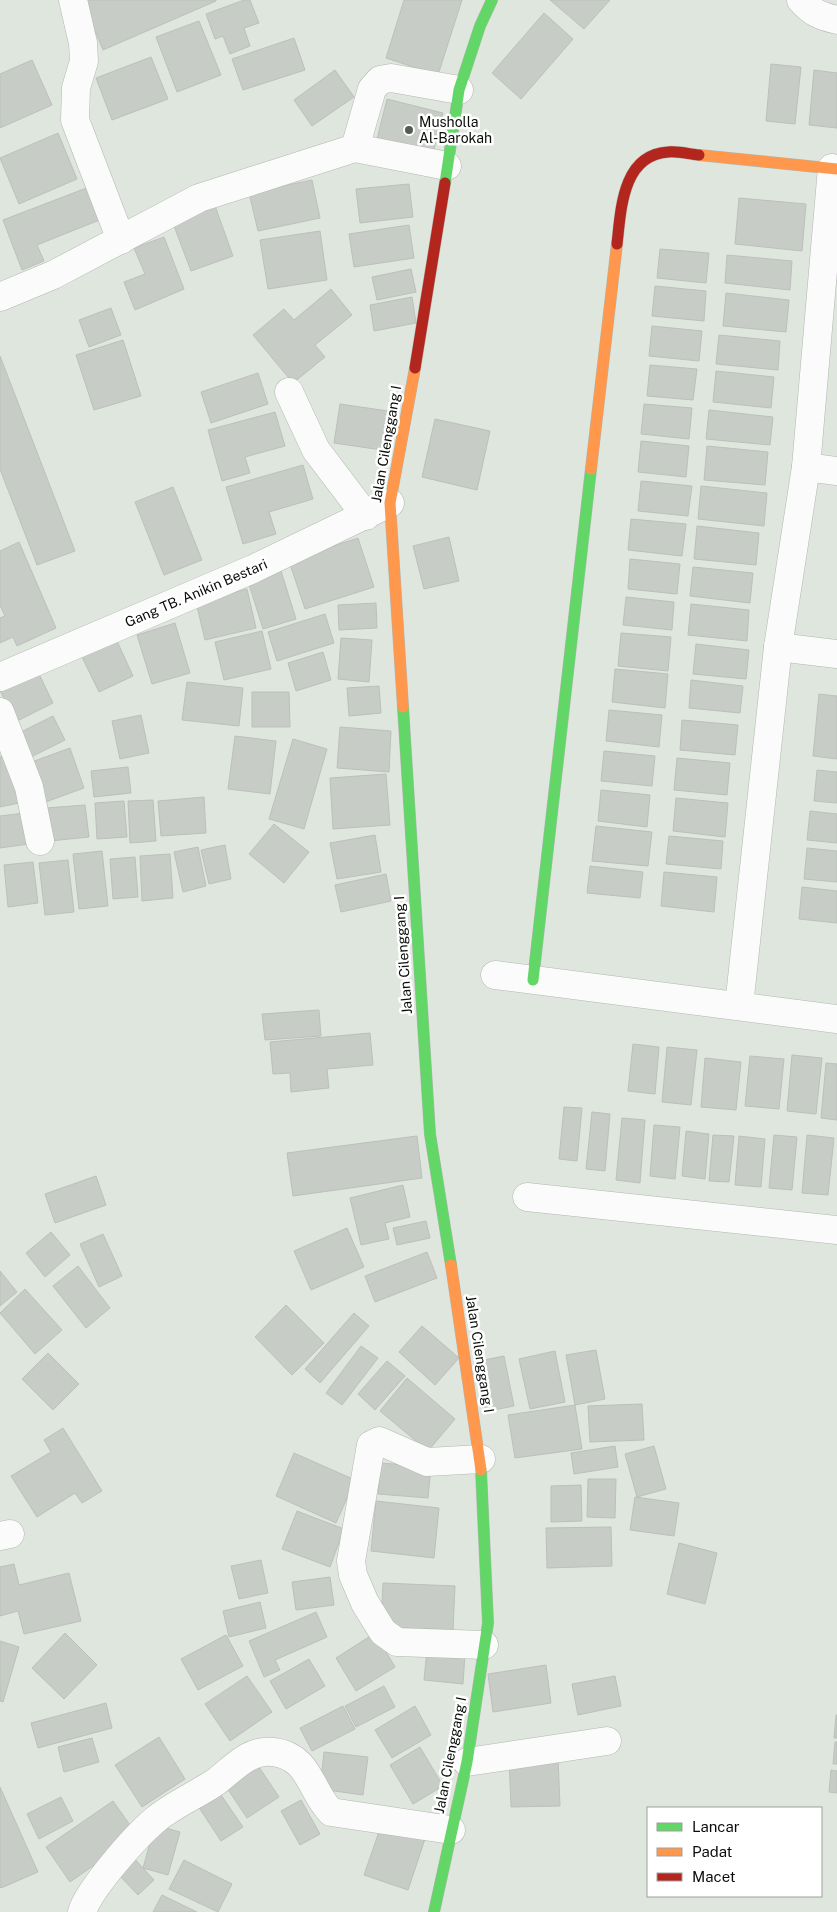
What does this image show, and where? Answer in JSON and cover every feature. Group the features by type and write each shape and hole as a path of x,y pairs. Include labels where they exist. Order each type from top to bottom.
{"street":[{"path":"73,0 83,43 84,61 76,88 75,120 121,240"},
{"name":"Jalan Cilenggang I","path":"434,1912 467,1762 488,1622 481,1459 430,1134 390,503 433,267 459,90 480,26 492,0"},
{"path":"801,0 810,11 822,17 837,20"},
{"path":"355,148 372,89 380,80 391,78 459,90"},
{"path":"0,297 53,275 199,198 355,148 447,166"},
{"path":"533,980 623,194 636,168 650,156 668,152 834,169 806,467 778,647 739,1006"},
{"path":"289,392 316,450 366,516"},
{"path":"806,467 837,471"},
{"name":"Gang TB. Anikin Bestari","path":"0,678 253,569 390,503"},
{"path":"778,647 837,654"},
{"path":"0,712 29,786 40,840"},
{"path":"495,975 837,1019"},
{"path":"527,1197 837,1230"},
{"path":"481,1459 427,1462 379,1441 371,1445 351,1561 353,1574 365,1603 382,1632 397,1642 484,1645"},
{"path":"467,1762 607,1741"},
{"path":"82,1912 96,1885 156,1820 217,1781 245,1758 258,1753 272,1752 286,1755 300,1763 311,1778 324,1805 331,1812 451,1830"}],"building":[{"path":"82,0 216,0 216,1 103,50"},
{"path":"244,0 250,0 259,23 244,28 250,46 230,54 223,36 215,39 206,14"},
{"path":"404,0 462,0 438,75 386,58"},
{"path":"550,0 610,0 584,29"},
{"path":"544,13 573,39 521,99 492,73"},
{"path":"199,21 221,75 177,92 156,37"},
{"path":"294,38 305,70 243,90 232,59"},
{"path":"151,57 168,99 112,120 96,78"},
{"path":"32,60 52,105 0,128 0,74"},
{"path":"771,64 801,67 795,124 766,121"},
{"path":"335,70 354,97 312,126 294,100"},
{"path":"814,70 837,73 837,128 809,125"},
{"name":"Musholla Al-Barokah","path":"387,99 443,113 431,161 375,147"},
{"path":"58,133 77,179 19,204 0,158"},
{"path":"312,180 320,218 258,231 249,193"},
{"path":"409,184 413,217 360,223 356,189"},
{"path":"89,187 102,219 37,245 44,261 22,270 3,220"},
{"path":"739,198 806,204 802,251 735,244"},
{"path":"214,203 233,256 191,271 171,218"},
{"path":"409,225 414,258 354,267 349,234"},
{"path":"320,231 327,280 268,289 260,240"},
{"path":"164,237 184,289 135,310 124,282 145,274 134,248"},
{"path":"660,249 709,253 706,283 657,278"},
{"path":"727,255 792,261 790,290 725,283"},
{"path":"411,269 416,292 377,300 372,277"},
{"path":"655,286 706,291 704,321 652,316"},
{"path":"331,289 352,315 315,345 325,357 293,383 253,335 284,309 294,320"},
{"path":"726,293 789,300 786,332 723,326"},
{"path":"412,297 416,323 374,331 370,305"},
{"path":"111,308 121,335 89,347 79,320"},
{"path":"652,326 702,331 699,361 649,356"},
{"path":"719,335 780,341 778,370 716,364"},
{"path":"123,340 141,396 94,410 76,355"},
{"path":"0,356 75,551 37,565 0,469"},
{"path":"650,365 697,369 693,400 647,396"},
{"path":"716,371 774,377 771,408 713,402"},
{"path":"258,373 268,404 211,423 201,392"},
{"path":"340,404 388,411 382,450 334,443"},
{"path":"644,404 692,408 689,439 641,434"},
{"path":"709,410 773,417 770,445 706,439"},
{"path":"275,412 285,446 245,457 250,473 222,481 208,430"},
{"path":"435,419 490,431 477,490 422,477"},
{"path":"641,441 689,446 686,477 638,472"},
{"path":"707,446 768,452 765,485 704,480"},
{"path":"303,465 313,499 269,512 276,534 243,544 226,487"},
{"path":"641,481 692,486 688,516 638,511"},
{"path":"701,486 767,493 764,526 698,519"},
{"path":"173,487 202,560 164,575 135,502"},
{"path":"631,519 686,524 682,556 628,550"},
{"path":"697,526 759,533 756,565 694,559"},
{"path":"449,537 459,581 424,589 413,546"},
{"path":"358,538 374,587 305,609 289,561"},
{"path":"19,542 56,628 17,646 13,637 0,643 0,618 5,616 0,605 0,551"},
{"path":"630,559 680,564 677,594 628,589"},
{"path":"693,567 753,573 750,603 690,596"},
{"path":"281,571 296,619 263,629 248,581"},
{"path":"247,589 256,628 205,640 196,602"},
{"path":"626,597 674,602 672,630 623,625"},
{"path":"376,603 377,628 339,630 338,605"},
{"path":"691,604 749,610 747,641 688,635"},
{"path":"325,614 334,643 277,661 268,632"},
{"path":"175,623 190,673 152,684 137,635"},
{"path":"262,631 271,669 224,680 215,642"},
{"path":"621,633 671,637 668,671 618,666"},
{"path":"341,638 372,640 369,682 338,679"},
{"path":"117,641 133,676 99,692 82,657"},
{"path":"696,644 749,650 746,679 693,674"},
{"path":"323,652 331,680 296,691 288,663"},
{"path":"615,669 668,674 665,708 612,702"},
{"path":"38,672 53,703 15,722 0,690"},
{"path":"691,680 743,686 740,713 689,708"},
{"path":"187,682 243,688 239,726 182,720"},
{"path":"379,686 381,713 349,716 347,688"},
{"path":"252,692 289,692 290,727 252,727"},
{"path":"819,694 837,696 837,759 813,756"},
{"path":"609,710 662,715 659,747 606,741"},
{"path":"141,715 149,753 120,759 112,721"},
{"path":"53,716 65,740 27,759 15,735"},
{"path":"682,720 738,725 735,755 680,750"},
{"path":"340,727 391,731 389,772 337,768"},
{"path":"235,736 276,741 270,794 228,789"},
{"path":"293,739 327,749 304,829 269,819"},
{"path":"70,748 84,788 43,803 29,763"},
{"path":"604,751 655,756 652,786 601,781"},
{"path":"13,754 24,802 0,807 0,757"},
{"path":"677,758 730,763 727,795 674,790"},
{"path":"128,767 131,793 94,797 91,771"},
{"path":"817,770 837,772 837,803 814,801"},
{"path":"386,774 390,825 333,829 330,778"},
{"path":"601,790 650,795 647,827 598,821"},
{"path":"204,797 206,833 161,836 158,801"},
{"path":"676,798 728,803 725,837 673,831"},
{"path":"153,800 156,841 130,843 128,801"},
{"path":"124,801 127,837 97,839 95,803"},
{"path":"85,805 89,837 50,841 46,808"},
{"path":"810,811 837,814 837,843 807,840"},
{"path":"24,813 29,844 0,848 0,816"},
{"path":"274,824 309,852 284,883 249,854"},
{"path":"596,826 652,832 648,866 592,861"},
{"path":"375,835 381,872 337,879 330,843"},
{"path":"669,836 723,841 721,869 666,864"},
{"path":"225,845 231,879 209,884 201,850"},
{"path":"198,847 206,886 183,892 174,852"},
{"path":"807,848 837,851 837,882 804,879"},
{"path":"102,851 108,906 79,909 73,854"},
{"path":"170,854 173,898 142,901 140,856"},
{"path":"135,857 138,897 113,899 110,859"},
{"path":"68,860 74,912 45,915 39,863"},
{"path":"33,862 38,903 8,907 4,865"},
{"path":"590,866 643,872 640,898 587,893"},
{"path":"664,872 717,877 714,912 661,906"},
{"path":"386,874 391,901 341,912 335,885"},
{"path":"802,887 837,891 837,923 799,919"},
{"path":"319,1010 321,1036 265,1040 262,1014"},
{"path":"370,1033 373,1065 327,1069 329,1088 291,1092 290,1073 273,1074 270,1042"},
{"path":"633,1044 659,1047 655,1094 628,1091"},
{"path":"667,1047 697,1050 691,1105 662,1102"},
{"path":"792,1055 822,1058 816,1114 787,1111"},
{"path":"750,1056 784,1059 779,1109 745,1106"},
{"path":"705,1058 741,1062 736,1110 701,1107"},
{"path":"826,1063 837,1064 837,1120 821,1118"},
{"path":"564,1107 582,1108 577,1161 559,1159"},
{"path":"592,1112 610,1114 605,1171 586,1169"},
{"path":"622,1118 645,1120 640,1183 616,1180"},
{"path":"654,1125 680,1127 675,1179 650,1176"},
{"path":"686,1131 709,1134 705,1179 682,1176"},
{"path":"713,1135 734,1136 729,1182 709,1181"},
{"path":"774,1135 797,1137 792,1190 769,1188"},
{"path":"807,1135 834,1138 828,1195 802,1193"},
{"path":"417,1136 422,1178 293,1196 287,1153"},
{"path":"739,1136 765,1139 761,1187 735,1185"},
{"path":"96,1176 106,1205 55,1223 45,1194"},
{"path":"403,1185 410,1217 385,1223 389,1239 361,1245 350,1198"},
{"path":"426,1221 430,1238 397,1245 393,1228"},
{"path":"347,1228 364,1267 311,1290 294,1251"},
{"path":"51,1232 70,1255 45,1277 26,1253"},
{"path":"103,1234 122,1276 99,1287 80,1244"},
{"path":"427,1252 437,1278 375,1302 365,1276"},
{"path":"78,1266 110,1308 86,1328 53,1286"},
{"path":"0,1271 17,1292 0,1306"},
{"path":"25,1289 62,1330 35,1354 0,1313"},
{"path":"286,1305 324,1343 292,1375 255,1337"},
{"path":"354,1313 369,1326 320,1383 305,1369"},
{"path":"422,1326 459,1358 435,1385 399,1352"},
{"path":"361,1346 378,1358 342,1405 326,1393"},
{"path":"596,1350 605,1399 575,1405 566,1355"},
{"path":"555,1351 565,1402 530,1409 519,1359"},
{"path":"48,1353 79,1384 53,1410 22,1379"},
{"path":"504,1356 514,1406 484,1412 474,1362"},
{"path":"387,1361 405,1376 375,1410 358,1394"},
{"path":"407,1378 455,1419 428,1451 380,1411"},
{"path":"642,1404 644,1440 590,1442 588,1406"},
{"path":"575,1405 582,1449 515,1458 508,1415"},
{"path":"63,1428 102,1491 82,1503 75,1493 37,1517 11,1476 51,1452 44,1440"},
{"path":"615,1446 618,1467 574,1474 571,1453"},
{"path":"654,1446 666,1489 637,1497 625,1454"},
{"path":"294,1453 355,1480 336,1523 276,1496"},
{"path":"381,1463 431,1467 428,1498 378,1494"},
{"path":"588,1479 616,1479 615,1518 587,1517"},
{"path":"581,1485 582,1521 551,1522 551,1486"},
{"path":"635,1497 679,1503 674,1536 630,1530"},
{"path":"376,1501 439,1508 434,1558 371,1551"},
{"path":"297,1511 344,1529 330,1567 282,1549"},
{"path":"611,1527 612,1566 547,1568 546,1528"},
{"path":"679,1543 717,1553 705,1604 667,1594"},
{"path":"261,1560 268,1593 239,1599 231,1566"},
{"path":"14,1564 19,1585 69,1573 81,1621 24,1634 18,1611 0,1616 0,1567"},
{"path":"330,1577 334,1605 296,1610 292,1582"},
{"path":"383,1583 455,1586 453,1630 381,1627"},
{"path":"260,1602 266,1628 229,1637 223,1611"},
{"path":"316,1612 327,1637 275,1660 280,1670 264,1677 249,1641"},
{"path":"65,1633 97,1665 64,1699 32,1668"},
{"path":"375,1633 395,1667 356,1691 336,1658"},
{"path":"226,1635 243,1666 198,1690 181,1659"},
{"path":"0,1641 19,1647 3,1702 0,1701"},
{"path":"427,1650 465,1654 463,1684 424,1680"},
{"path":"309,1659 325,1686 286,1709 270,1681"},
{"path":"546,1665 551,1703 493,1712 488,1674"},
{"path":"247,1676 272,1712 230,1741 205,1704"},
{"path":"615,1676 621,1706 578,1715 572,1684"},
{"path":"384,1686 395,1707 356,1727 345,1706"},
{"path":"106,1703 112,1728 38,1748 31,1723"},
{"path":"343,1706 355,1729 312,1751 300,1728"},
{"path":"415,1706 431,1735 392,1758 375,1730"},
{"path":"836,1715 837,1738 834,1738"},
{"path":"159,1737 185,1779 142,1807 115,1765"},
{"path":"92,1738 99,1762 64,1772 58,1747"},
{"path":"835,1742 837,1742 837,1764 833,1764"},
{"path":"420,1747 443,1786 413,1804 390,1765"},
{"path":"324,1752 368,1757 363,1795 320,1789"},
{"path":"558,1756 560,1806 511,1807 509,1757"},
{"path":"259,1767 279,1797 247,1818 227,1788"},
{"path":"831,1770 837,1771 837,1793 829,1792"},
{"path":"0,1787 38,1872 1,1888 0,1887"},
{"path":"219,1792 243,1827 221,1841 198,1806"},
{"path":"61,1797 73,1821 39,1839 27,1814"},
{"path":"301,1800 320,1834 300,1845 281,1811"},
{"path":"113,1801 137,1835 70,1882 46,1847"},
{"path":"382,1823 425,1839 408,1890 364,1875"},
{"path":"155,1825 180,1832 168,1875 143,1868"},
{"path":"132,1856 154,1880 138,1895 116,1872"},
{"path":"184,1860 232,1884 218,1912 169,1889"},
{"path":"162,1895 197,1912 153,1912"}],"traffic: fast":[{"path":"445,183 459,90 480,26 492,0"},
{"path":"533,980 591,469"},
{"path":"403,707 430,1134 451,1265"},
{"path":"434,1912 467,1762 488,1623 481,1470"}],"traffic: slow":[{"path":"699,155 837,169"},
{"path":"591,469 617,244"},
{"path":"403,707 390,503 415,368"},
{"path":"451,1265 481,1470"}],"traffic: jam":[{"path":"617,244 620,216 627,186 633,173 641,163 653,155 668,152 699,155"},
{"path":"415,368 445,183"}],"place":[{"name":"Musholla Al-Barokah","path":"409,130"}]}
